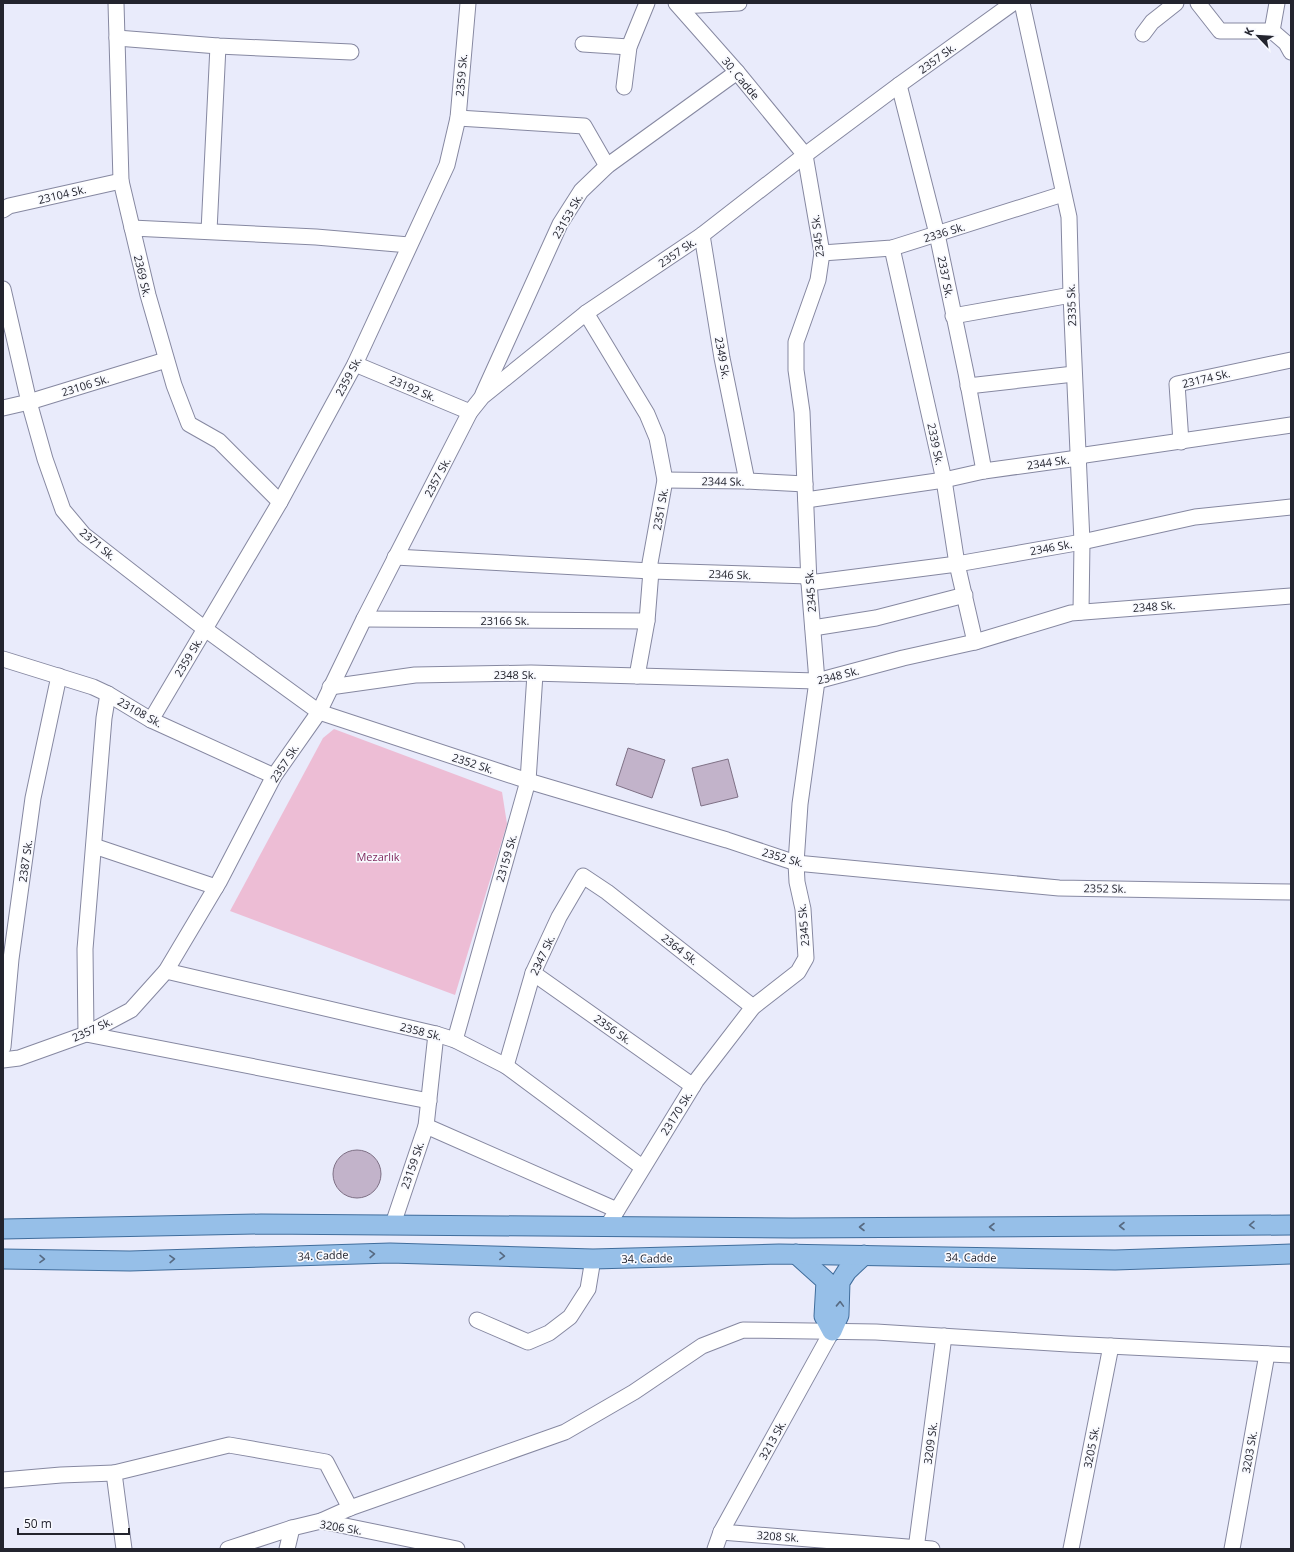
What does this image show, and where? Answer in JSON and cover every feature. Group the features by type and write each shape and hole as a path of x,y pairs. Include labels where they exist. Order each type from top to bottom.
{"main road":[{"path":"3,1229 261,1224 392,1224 612,1217 792,1228 1291,1225"},
{"name":"34. Cadde","path":"3,1259 130,1261 390,1253 593,1259 796,1254 1115,1260 1291,1254"},
{"path":"796,1254 833,1282"},
{"path":"832,1331 824,1316 833,1282 864,1256"}],"street":[{"name":"2369 Sk.","path":"116,3 121,181 148,295 174,385 189,424 219,441 280,502"},
{"name":"2359 Sk.","path":"151,720 280,502 355,364 447,166 458,118 468,3"},
{"path":"624,87 629,47 647,3"},
{"path":"678,4 739,3"},
{"name":"2357 Sk.","path":"3,1060 19,1058 86,1034 131,1010 166,970 216,887 274,776 318,712 395,557 470,412 482,397 586,313 702,235 805,155 1013,3"},
{"name":"2335 Sk.","path":"1022,3 1069,217 1074,374 1082,542 1081,612"},
{"path":"1143,34 1152,22 1176,3"},
{"path":"1198,3 1220,31 1272,31 1286,43 1291,52"},
{"path":"1272,31 1276,3"},
{"name":"30. Cadde","path":"678,4 737,72 805,155"},
{"path":"117,38 218,46 351,52"},
{"path":"583,44 629,47"},
{"path":"209,231 218,46"},
{"name":"23153 Sk.","path":"482,397 560,224 580,191 607,166 737,72"},
{"name":"2337 Sk.","path":"899,85 937,234 984,471"},
{"path":"458,118 584,126 607,166"},
{"name":"2345 Sk.","path":"753,1007 798,972 806,958 804,909 797,882 796,863 800,804 817,681 809,580 802,412 796,370 796,342 818,280 822,253 805,155"},
{"name":"23104 Sk.","path":"3,210 9,206 121,181"},
{"name":"2336 Sk.","path":"822,253 892,248 1063,194"},
{"path":"132,228 316,237 409,245"},
{"name":"2349 Sk.","path":"702,235 722,358 747,481"},
{"name":"2339 Sk.","path":"892,248 944,480 958,564 975,642"},
{"name":"2371 Sk.","path":"3,289 29,402 45,459 63,510 84,535 205,629 318,712"},
{"path":"953,316 1071,295"},
{"name":"2351 Sk.","path":"586,313 647,414 657,438 665,480 650,563 651,571 647,621 637,676"},
{"name":"23106 Sk.","path":"3,408 29,402 166,360"},
{"name":"23174 Sk.","path":"1181,442 1177,384 1291,360"},
{"name":"23192 Sk.","path":"355,364 470,412"},
{"path":"968,386 1074,374"},
{"name":"2344 Sk.","path":"806,500 944,480 984,471 1078,458 1085,455 1291,425"},
{"name":"2344 Sk.","path":"665,480 747,481 805,484"},
{"name":"2346 Sk.","path":"395,557 809,580 958,564 1082,542 1195,517 1291,507"},
{"path":"813,628 876,618 965,595"},
{"name":"2348 Sk.","path":"330,687 416,675 535,674 817,681 903,658 975,642 1071,613 1291,596"},
{"name":"23166 Sk.","path":"364,619 647,621"},
{"name":"23108 Sk.","path":"3,659 93,687 108,694 151,720 274,776"},
{"name":"23159 Sk.","path":"455,1040 528,781 535,674"},
{"name":"2387 Sk.","path":"3,1047 7,958 33,798 59,676"},
{"path":"108,694 104,718 85,949 86,1034 429,1101"},
{"name":"2352 Sk.","path":"318,712 528,781 727,840 796,863 1059,888 1291,892"},
{"path":"94,846 216,887"},
{"name":"2347 Sk.","path":"506,1066 533,973 559,917 583,876 606,892"},
{"name":"2364 Sk.","path":"606,892 753,1007"},
{"name":"2358 Sk.","path":"166,970 436,1034 455,1040 506,1066 642,1167"},
{"name":"2356 Sk.","path":"533,973 693,1086"},
{"name":"23170 Sk.","path":"612,1217 693,1086 753,1007"},
{"name":"23159 Sk.","path":"392,1224 426,1126 436,1034"},
{"path":"426,1126 612,1217"},
{"path":"477,1320 528,1342 549,1333 570,1317 588,1289 593,1259"},
{"path":"320,1521 350,1508 566,1432 634,1392 702,1346 743,1330 876,1332 1291,1355"},
{"name":"3213 Sk.","path":"715,1549 720,1532 832,1331"},
{"name":"3209 Sk.","path":"916,1548 944,1336"},
{"name":"3205 Sk.","path":"1071,1549 1110,1346"},
{"name":"3203 Sk.","path":"1232,1549 1267,1354"},
{"path":"3,1480 61,1475 114,1473 229,1445 326,1462 350,1508"},
{"path":"114,1473 124,1549"},
{"name":"3206 Sk.","path":"228,1549 292,1528 320,1521 457,1549"},
{"path":"287,1549 292,1528"},
{"name":"3208 Sk.","path":"720,1532 932,1549"}],"green space":[{"name":"Mezarlık","path":"334,729 502,792 507,824 455,995 230,911 323,738"}],"building":[{"path":"628,748 665,760 652,798 616,785"},
{"path":"728,759 738,797 701,806 692,768"},
{"path":"357,1150 366,1152 374,1157 379,1165 381,1174 379,1183 374,1191 366,1196 357,1198 348,1196 340,1191 335,1183 333,1174 335,1165 340,1157 348,1152"}]}
